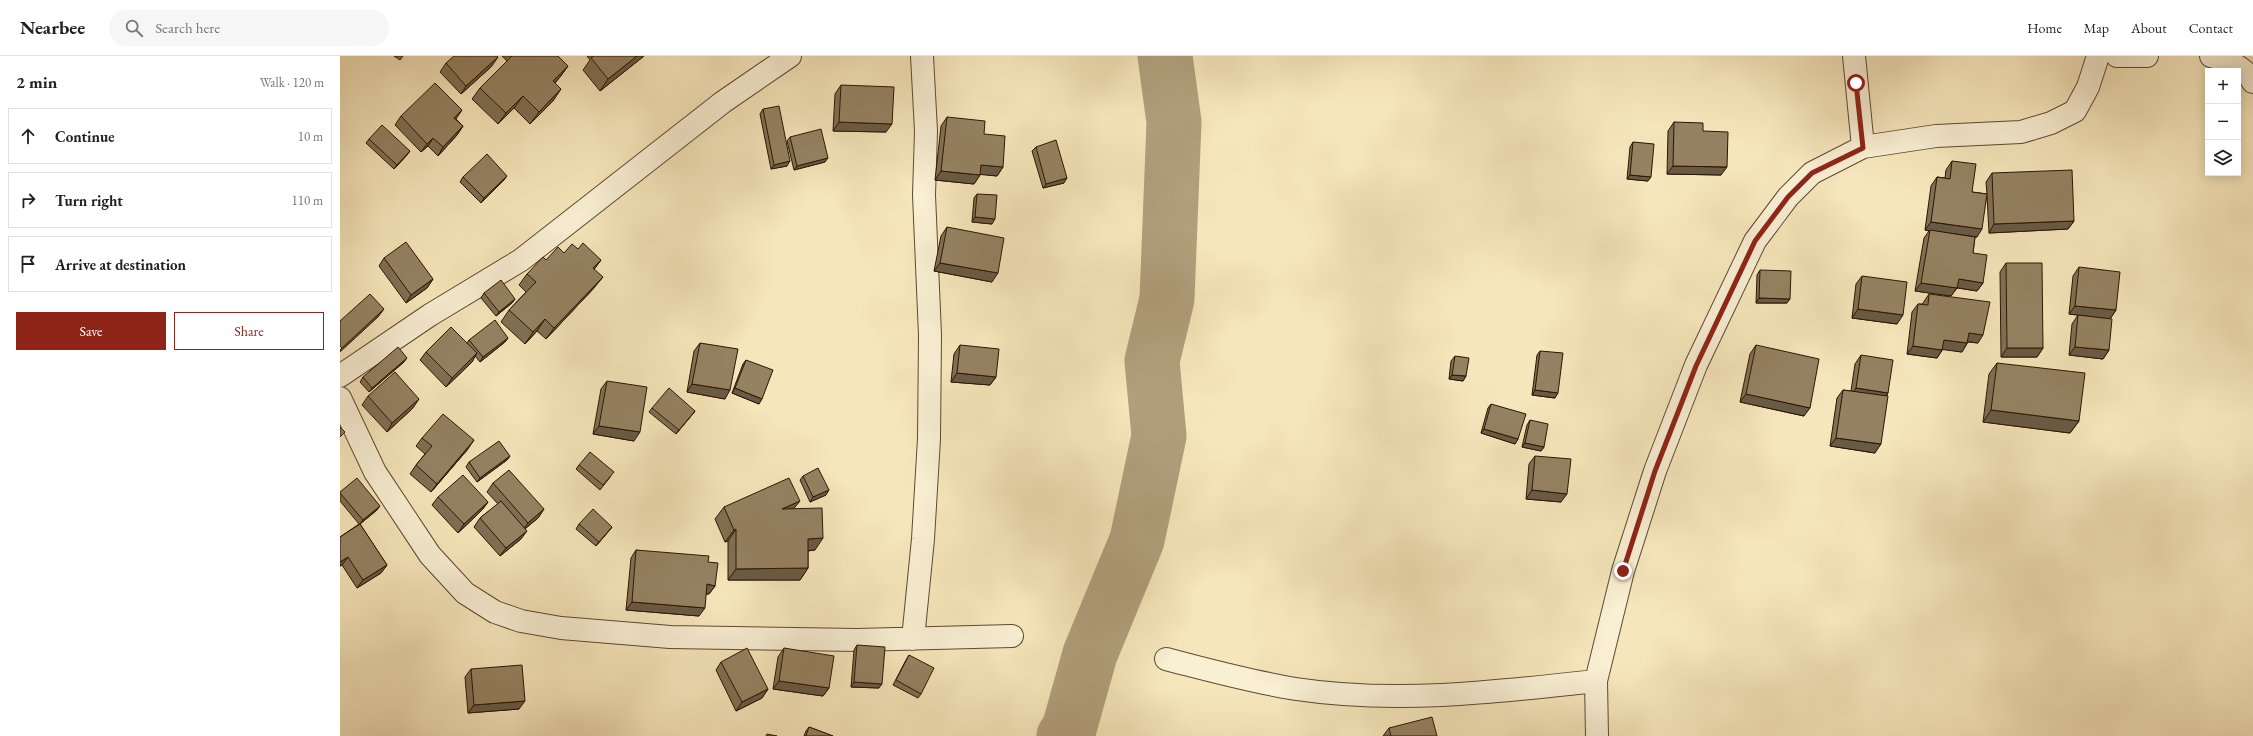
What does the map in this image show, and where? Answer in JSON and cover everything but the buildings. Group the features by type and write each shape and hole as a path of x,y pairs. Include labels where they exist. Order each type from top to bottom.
{"street":[{"path":"340,376 430,315 521,260 723,102 790,56"},
{"path":"913,639 923,539 929,439 930,350 924,195 926,131 922,56"},
{"path":"1854,56 1863,148"},
{"path":"1597,736 1596,681 1623,571 1655,471 1696,366 1755,241 1788,197 1812,173 1863,148 1936,136 2021,132 2051,123 2075,111 2088,86 2098,56"},
{"path":"2117,56 2147,56"},
{"path":"2211,56 2229,60 2250,76 2253,82"},
{"path":"340,398 375,472 430,555 465,593 495,612 521,621 561,628 617,634 841,640 1012,636"},
{"path":"1166,659 1232,676 1296,689 1375,696 1486,693 1596,681"}],"waterway":[{"path":"1064,736 1069,729 1090,654 1137,540 1159,436 1152,361 1167,299 1174,122 1165,56"}],"route":[{"path":"1623,571 1655,471 1696,366 1755,241 1788,197 1812,173 1863,148 1856,83"}]}
